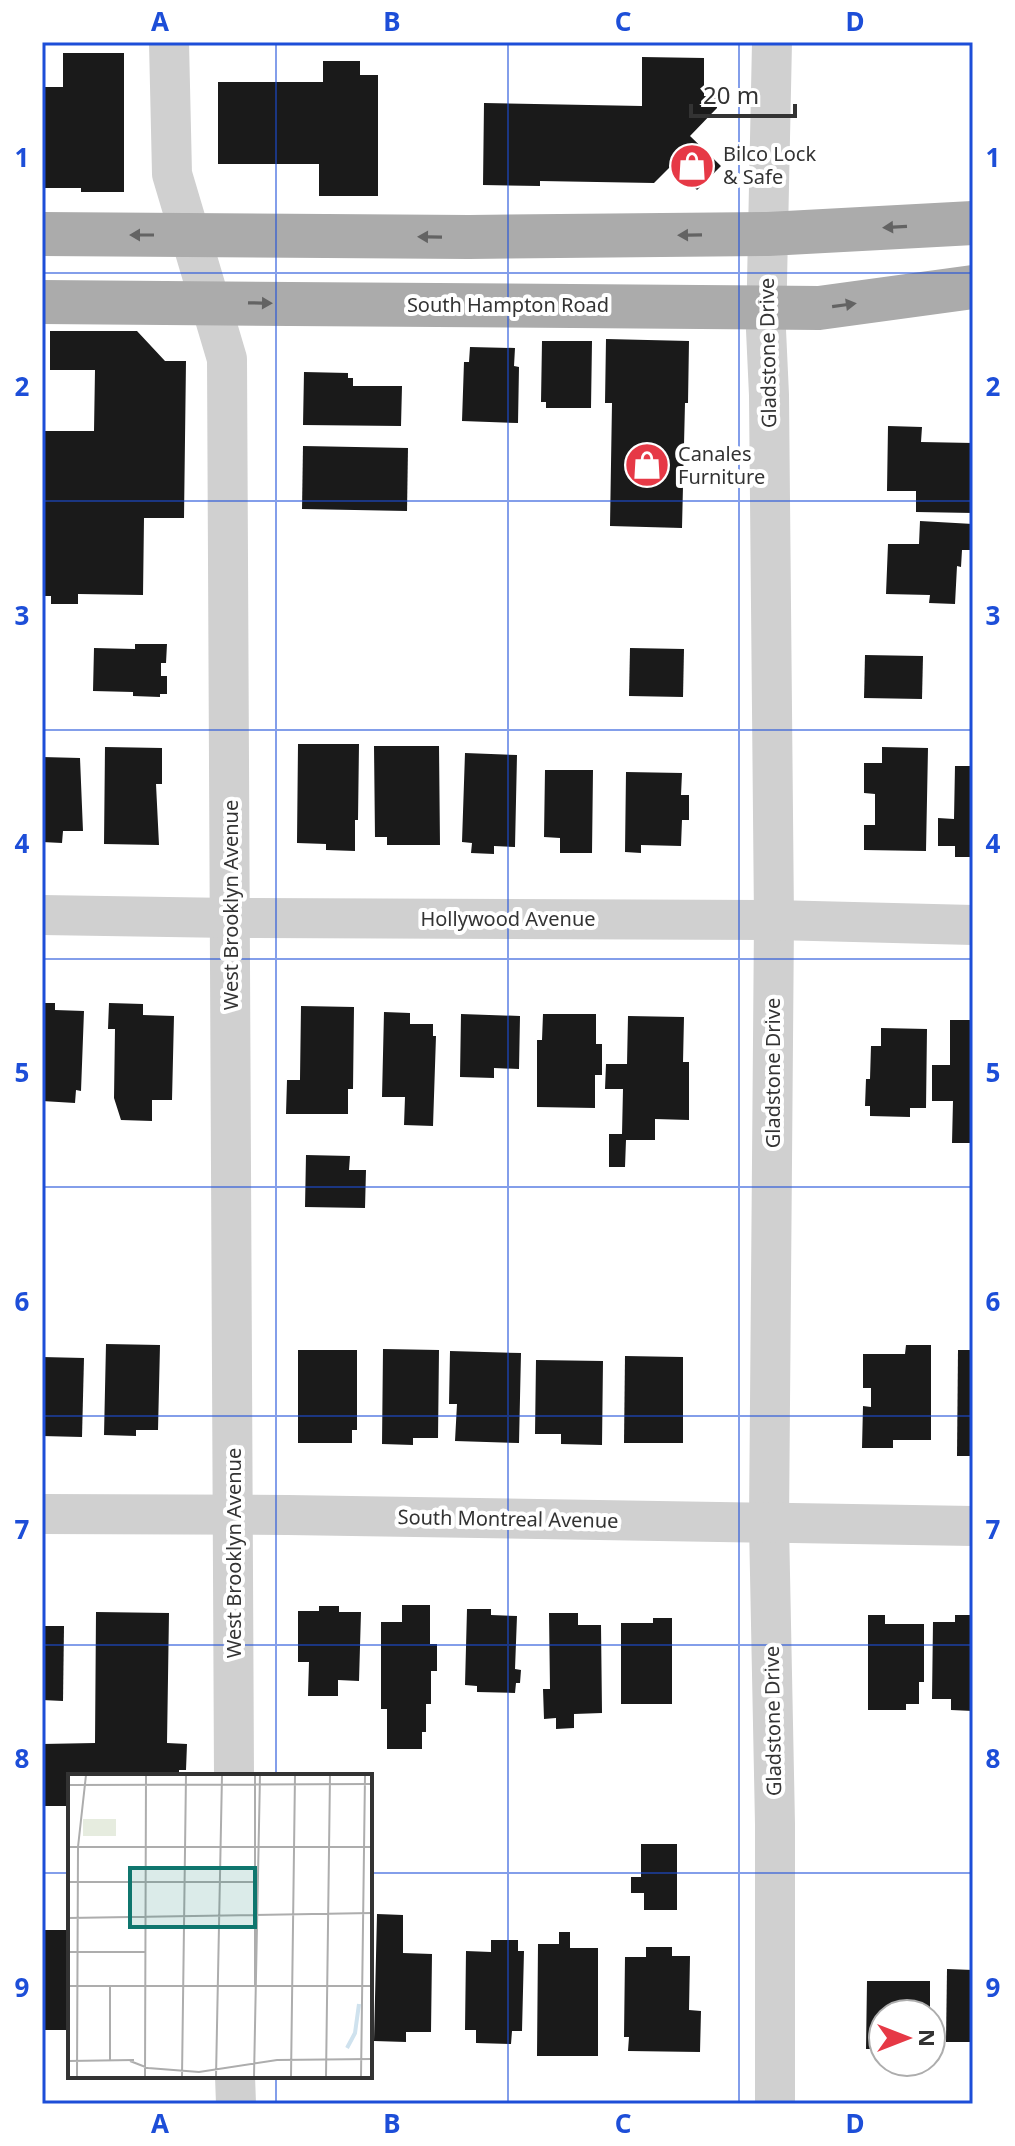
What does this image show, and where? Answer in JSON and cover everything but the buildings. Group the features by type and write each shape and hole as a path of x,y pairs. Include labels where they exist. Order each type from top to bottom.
{"main road":[{"path":"42,234 469,237 768,234 973,223"},
{"name":"South Hampton Road","path":"42,302 819,308 973,287"}],"street":[{"name":"West Brooklyn Avenue","path":"169,42 172,174 227,359 234,1774"},
{"name":"Gladstone Drive","path":"772,42 766,308 774,920 769,1524 775,1824 775,2104"},
{"name":"Hollywood Avenue","path":"42,915 774,920 973,925"},
{"name":"South Montreal Avenue","path":"42,1514 973,1526"},
{"path":"235,2078 236,2104"}],"place":[{"name":"Bilco Lock & Safe","path":"692,166"},
{"name":"Canales Furniture","path":"647,465"}]}
